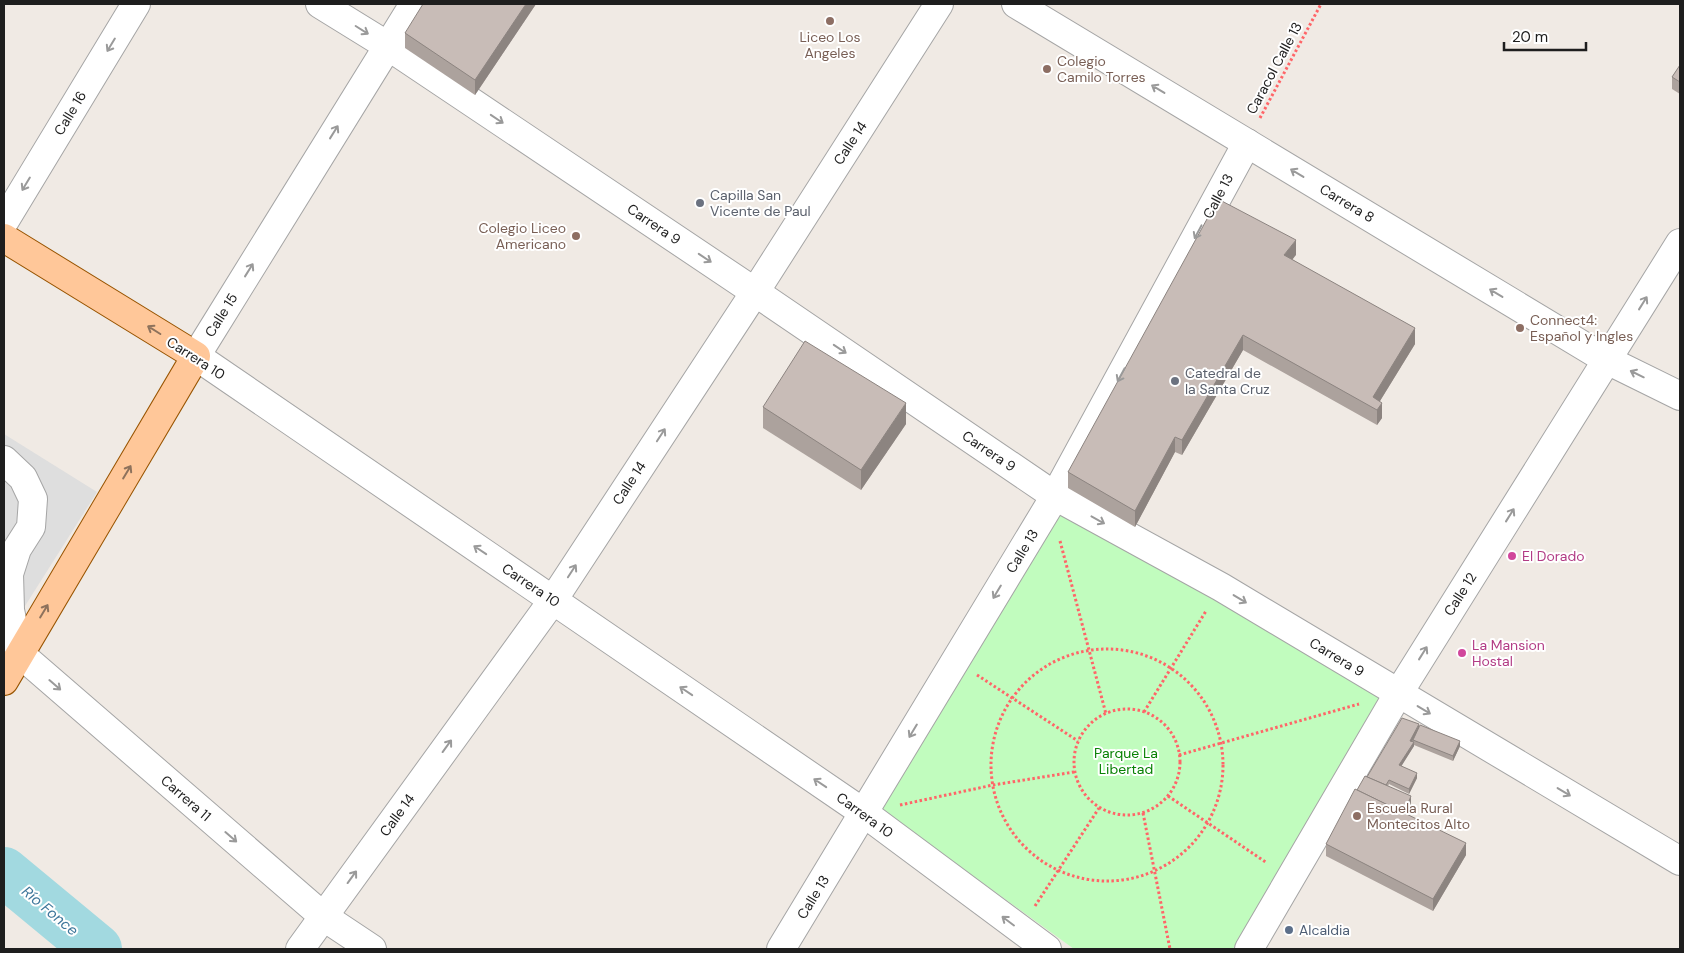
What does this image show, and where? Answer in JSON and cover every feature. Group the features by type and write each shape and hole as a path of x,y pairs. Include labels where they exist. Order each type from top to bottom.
{"main road":[{"name":"Carrera 10","path":"4,238 196,356"},
{"name":"Calle 15","path":"4,681 11,648 196,356"}],"street":[{"name":"Calle 16","path":"4,222 136,4"},
{"name":"Carrera 9","path":"320,4 388,46 755,292 1053,500 1221,587 1680,862"},
{"name":"Calle 15","path":"196,356 414,4"},
{"name":"Calle 14","path":"300,949 553,600 755,292 939,4"},
{"name":"Carrera 8","path":"1016,4 1607,360 1680,396"},
{"name":"Calle 13","path":"781,949 1053,500 1247,143"},
{"name":"Calle 12","path":"1249,949 1398,694 1680,244"},
{"name":"Carrera 10","path":"196,356 864,813 1047,949"},
{"path":"4,460 23,478 33,499 31,527 17,549 8,574 11,648"},
{"name":"Carrera 11","path":"11,648 324,917 372,949"}],"path":[{"name":"Caracol Calle 13","path":"1247,143 1321,4"},
{"path":"1053,500 1106,714"},
{"path":"1144,712 1221,587"},
{"path":"1124,650 1146,656 1171,668 1185,678 1200,695 1212,714 1222,742 1224,758 1223,781 1218,803 1208,824 1195,842 1178,858 1156,871 1137,878 1114,881 1091,880 1060,870 1030,852 1014,835 1002,816 993,785 991,772 992,749 997,727 1013,698 1037,672 1056,660 1091,651 1124,650"},
{"path":"956,661 1078,741"},
{"path":"1180,755 1398,694"},
{"path":"1129,709 1144,712 1157,718 1168,729 1175,740 1180,755 1180,769 1175,784 1168,796 1157,806 1143,813 1129,816 1114,814 1100,808 1088,799 1079,787 1074,772 1073,756 1078,741 1086,728 1099,717 1106,714 1129,709"},
{"path":"864,813 993,785 1074,772"},
{"path":"1168,796 1290,878"},
{"path":"1019,929 1100,808"},
{"path":"1143,813 1170,949"}],"green space":[{"name":"Parque La Libertad","path":"1056,508 1380,696 1233,949 1074,949 872,803"}],"shaded area":[{"path":"4,434 97,492 13,625 4,619"}],"building":[{"path":"423,4 526,4 475,80 405,33"},
{"path":"1680,65 1680,82 1672,77"},
{"name":"Catedral de la Santa Cruz","path":"1218,199 1296,240 1284,255 1415,328 1373,397 1382,403 1377,410 1243,335 1182,440 1175,437 1135,511 1068,472"},
{"path":"805,341 906,403 861,470 763,407"},
{"path":"1402,718 1419,724 1410,741 1414,742 1399,765 1417,773 1409,789 1389,780 1386,785 1367,777"},
{"path":"1420,725 1460,741 1453,756 1413,740"},
{"path":"1365,776 1411,796 1404,813 1357,790"},
{"path":"1355,789 1466,843 1433,899 1326,844"}],"waterway":[{"name":"Río Fonce","path":"4,872 97,949"}],"place":[{"name":"Liceo Los Angeles","path":"830,21"},
{"name":"Colegio Camilo Torres","path":"1047,69"},
{"name":"Capilla San Vicente de Paul","path":"700,203"},
{"name":"Colegio Liceo Americano","path":"576,236"},
{"name":"Connect4: Español y Ingles","path":"1520,328"},
{"name":"Catedral de la Santa Cruz","path":"1175,381"},
{"name":"El Dorado","path":"1512,556"},
{"name":"La Mansion Hostal","path":"1462,653"},
{"name":"Escuela Rural Montecitos Alto","path":"1357,816"},
{"name":"Alcaldia","path":"1289,930"}]}
